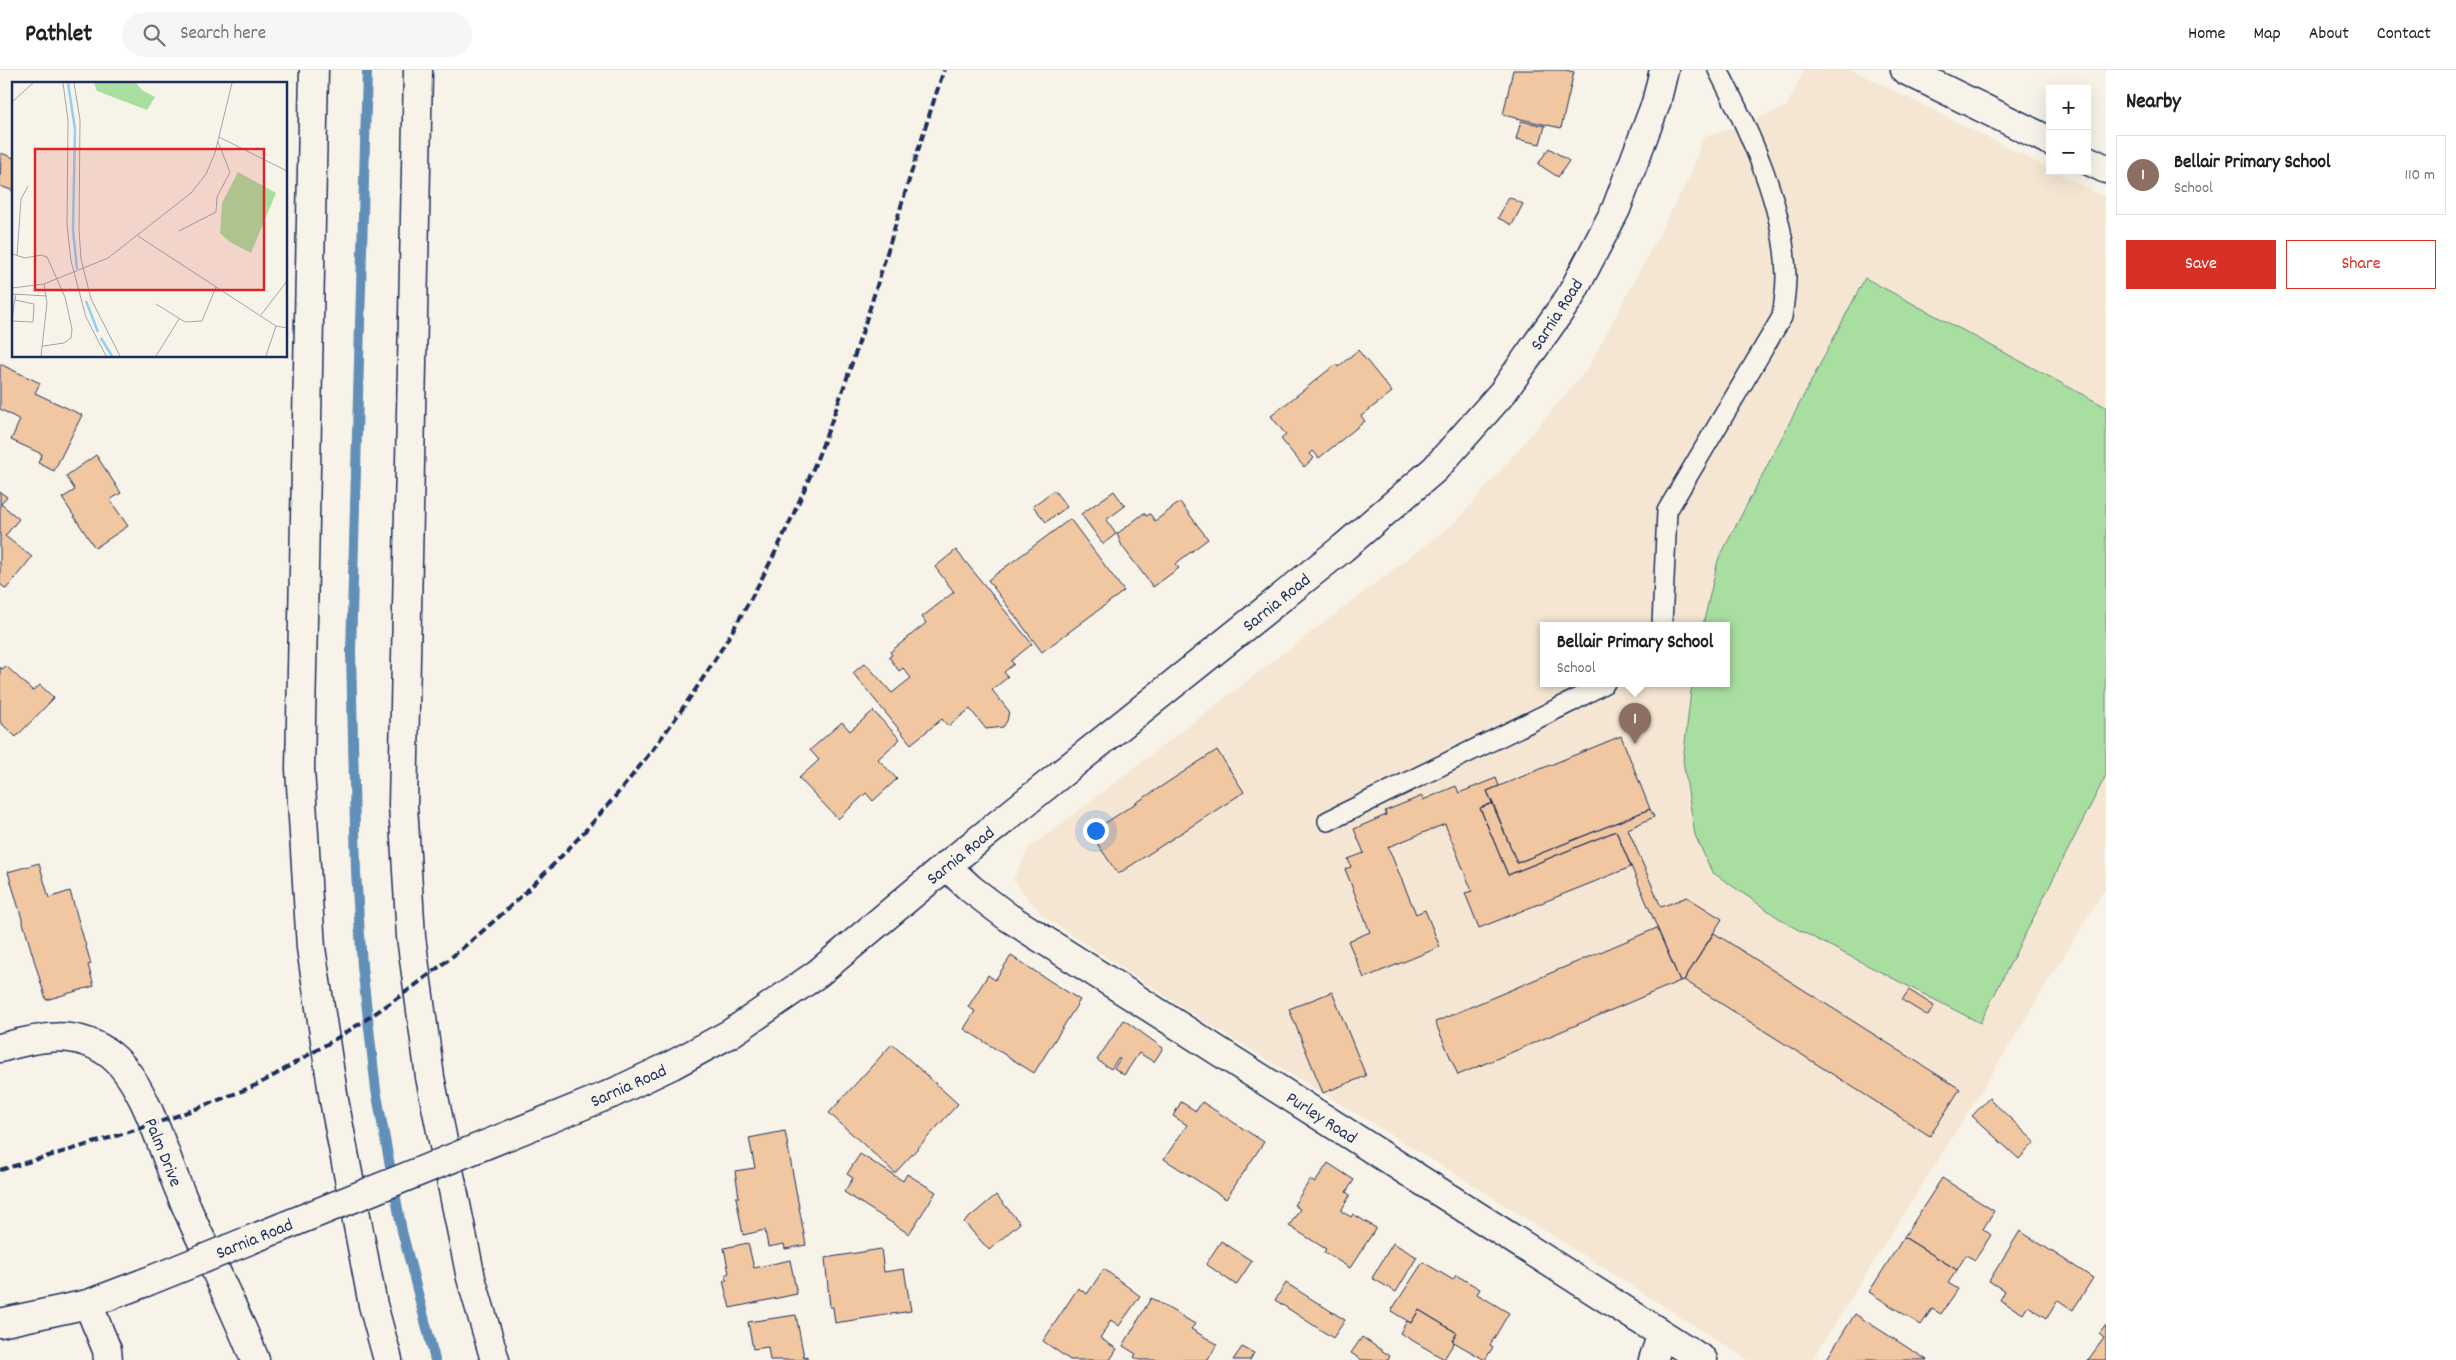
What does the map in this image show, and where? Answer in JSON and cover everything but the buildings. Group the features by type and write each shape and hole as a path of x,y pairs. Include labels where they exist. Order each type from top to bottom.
{"main road":[{"path":"314,70 300,769 311,948 342,1139 373,1305 388,1360"},
{"path":"418,70 404,805 411,937 430,1077 471,1278 495,1360"},
{"name":"Sarnia Road","path":"0,1323 88,1304 611,1094 672,1065 731,1033 809,980 946,866 1343,548 1435,469 1503,392 1570,297 1616,209 1656,103 1664,70"},
{"path":"1905,70 2046,139"},
{"path":"2091,162 2106,169"},
{"name":"Purley Road","path":"946,866 971,889 1008,917 1703,1360"},
{"name":"Palm Drive","path":"0,1048 30,1040 58,1036 81,1040 112,1057 139,1088 181,1195 241,1323 255,1360"},
{"path":"88,1304 107,1350 108,1360"},
{"path":"1653,1360 1662,1334"}],"lane":[{"path":"1662,622 1667,511 1782,318 1786,276 1782,234 1769,189 1739,111 1718,70"},
{"path":"1328,821 1598,687"}],"shaded area":[{"path":"1804,70 1853,70 2046,167 2046,175 2062,175 2106,198 2106,887 1979,1095 1812,1360 1748,1360 1470,1183 1199,1018 1043,916 1013,880 1029,848 1458,520 1588,368 1691,174 1702,138 1744,124 1787,106"}],"green space":[{"path":"1865,278 2106,407 2106,775 1980,1023 1789,925 1712,872 1695,835 1683,760 1692,687 1730,687 1730,622 1704,622 1718,560"}],"waterway":[{"path":"367,70 351,652 356,872 362,966 376,1090 402,1231 435,1360"}],"railway":[{"path":"0,1170 155,1123 244,1090 277,1074 391,1003 467,945 537,881 603,811 663,736 717,657 764,574 805,488 845,385 944,70"}],"place":[{"name":"Bellair Primary School","path":"1635,744"}]}
